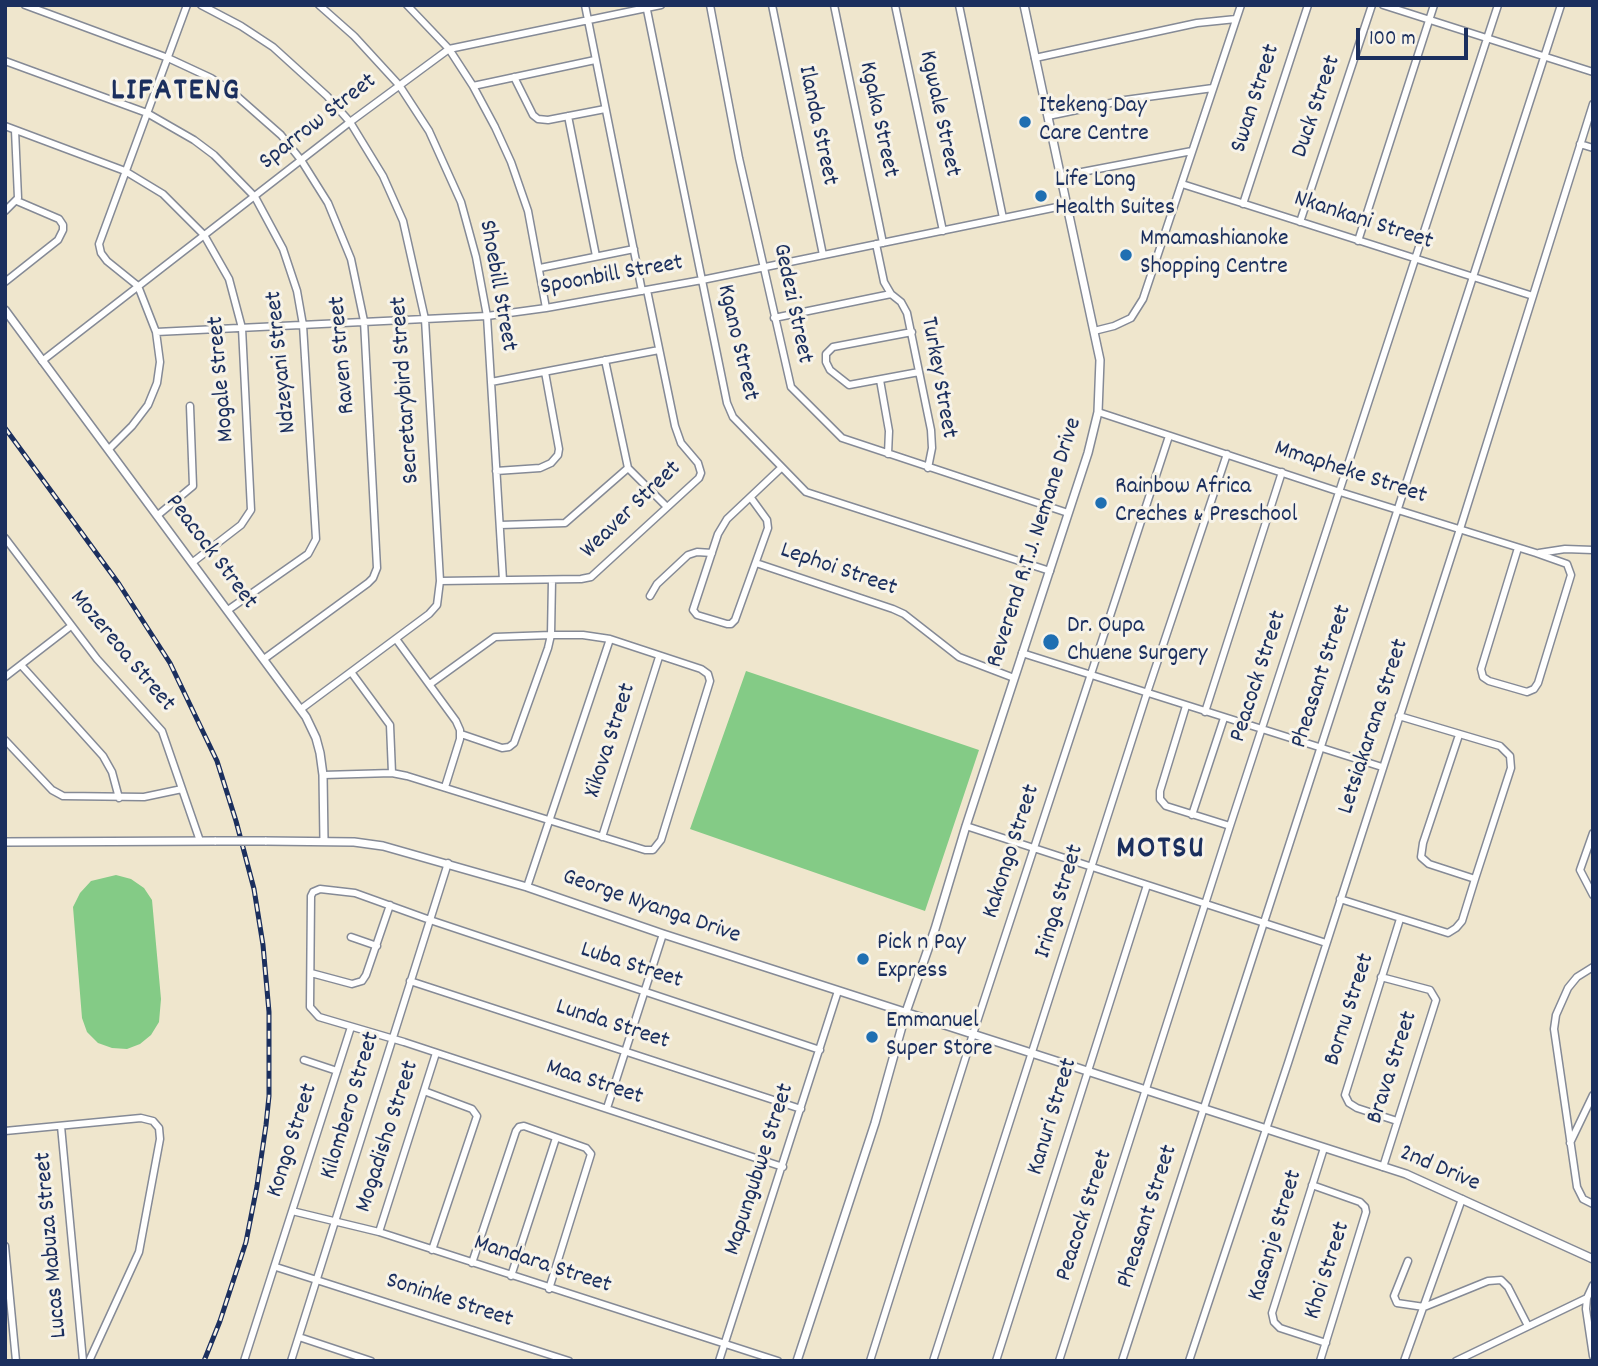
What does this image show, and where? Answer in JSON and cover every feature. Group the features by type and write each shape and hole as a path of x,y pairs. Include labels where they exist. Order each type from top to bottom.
{"street":[{"name":"Raven Street","path":"25,5 168,58 211,78 231,91 281,135 301,160 323,194 351,259 364,321 376,573 368,583 264,659"},
{"path":"109,449 137,421 153,395 160,362 156,332 138,286 107,261 99,249 107,220 187,5"},
{"name":"Secretarybird Street","path":"201,5 242,26 273,47 327,96 350,122 383,176 403,221 425,319 439,597 434,610 301,709"},
{"name":"Shoebill Street","path":"320,5 354,36 399,85 429,131 461,202 476,257 486,316 503,580"},
{"path":"407,5 449,49 495,127 522,192 540,268 546,309"},
{"name":"Weaver Street","path":"440,581 591,577 696,481 701,473 698,463 677,436 634,249 585,5"},
{"name":"Sparrow Street","path":"42,360 350,122 449,49 661,5"},
{"name":"Gedezi Street","path":"710,5 786,377 794,392 838,436 1068,513"},
{"name":"Ilanda Street","path":"772,5 823,255"},
{"name":"Kgaka Street","path":"834,5 884,282 891,294"},
{"name":"Kgwale Street","path":"895,5 943,230"},
{"path":"958,5 1003,218"},
{"name":"Reverend R.T.J. Nemane Drive","path":"797,1361 875,1123 905,1012 1088,453 1098,412 1100,360 1024,5"},
{"path":"1094,331 1125,322 1136,312 1143,299 1241,5"},
{"name":"Swan Street","path":"1243,204 1308,5"},
{"name":"Duck Street","path":"1300,222 1372,5"},
{"path":"1383,5 1593,72"},
{"path":"1358,241 1434,5"},
{"name":"Peacock Street","path":"1059,1361 1498,5"},
{"name":"Pheasant Street","path":"1122,1361 1561,5"},
{"name":"Kgano Street","path":"646,7 730,412 800,488 814,495 1050,571"},
{"path":"1035,58 1197,23 1236,19"},
{"path":"473,86 595,60"},
{"name":"Ndzeyani Street","path":"5,61 148,113 204,147 255,197 291,268 303,325 315,544 308,554 228,610"},
{"path":"514,77 538,119 542,121 606,108"},
{"path":"1048,117 1125,100 1213,88"},
{"name":"Letsiakarana Street","path":"1189,1361 1460,529 1593,104"},
{"path":"568,116 596,256"},
{"name":"Mogale Street","path":"5,126 125,171 163,194 204,235 229,279 242,328 251,510 240,526 193,562"},
{"path":"15,130 17,201"},
{"path":"1580,144 1593,148"},
{"path":"1060,176 1192,151"},
{"name":"Nkankani Street","path":"1182,184 1533,296"},
{"path":"5,211 17,201"},
{"path":"5,282 58,240 64,225 59,219 17,201"},
{"name":"Spoonbill Street","path":"156,332 486,316 546,309 763,268 1067,205"},
{"path":"540,268 634,249"},
{"name":"Turkey Street","path":"774,318 891,294 904,308 912,332 931,430 932,447 928,468"},
{"name":"Peacock Street","path":"5,310 301,709 316,738 323,775 324,841"},
{"path":"912,332 833,348 826,354 827,366 845,383 854,384 919,372"},
{"path":"491,382 659,350"},
{"path":"605,360 628,468 667,507"},
{"path":"496,471 540,468 551,463 558,455 545,372"},
{"path":"880,380 889,431 888,454"},
{"path":"158,515 193,486 190,405"},
{"name":"Mmapheke Street","path":"1098,412 1518,548 1536,553 1565,549 1593,550"},
{"name":"Kakongo Street","path":"870,1361 973,1034 1169,436"},
{"name":"Iringa Street","path":"933,1361 1227,454"},
{"path":"500,525 565,523 628,468"},
{"path":"751,498 768,523 735,620 726,624 697,615 694,610 723,525 781,468"},
{"path":"1205,712 1282,472"},
{"name":"Mozereoa Street","path":"5,538 97,659 162,731 200,841"},
{"path":"1518,548 1481,669 1483,677 1489,681 1527,692 1534,689 1538,683 1571,575 1567,564 1536,553"},
{"path":"650,596 657,584 688,555 697,552 712,553"},
{"name":"Lephoi Street","path":"756,563 893,609 904,614 959,657 1014,678"},
{"path":"461,734 502,748 512,746 551,635 552,580"},
{"path":"5,677 71,626"},
{"path":"323,775 392,773 649,851 656,848 661,840 710,681 705,671 610,639 583,635 551,635 495,637 430,684"},
{"path":"396,639 456,721 461,734 445,788"},
{"path":"527,887 610,639"},
{"path":"1022,653 1382,767"},
{"name":"Xikova Street","path":"602,837 659,657"},
{"path":"21,665 103,756 112,772 119,798"},
{"path":"351,672 390,725 392,773"},
{"path":"1186,706 1159,796 1166,806 1230,827"},
{"path":"1340,899 1442,933 1452,931 1462,921 1512,763 1510,756 1503,748 1399,716"},
{"path":"1192,815 1224,718"},
{"path":"1459,735 1423,843 1421,857 1429,864 1475,879"},
{"path":"5,740 57,793 73,797 119,798 182,789"},
{"path":"966,826 1326,943"},
{"path":"1593,834 1580,871 1593,895"},
{"name":"George Nyanga Drive","path":"5,842 324,841 383,846 527,887 663,934 1265,1129"},
{"name":"Kilombero Street","path":"291,1361 448,863"},
{"name":"Kanuri Street","path":"996,1361 1147,885"},
{"name":"Luba Street","path":"311,973 310,902 313,892 323,889 345,891 820,1049"},
{"path":"311,973 358,984 366,977 390,905"},
{"name":"Bornu Street","path":"1397,1121 1357,1108 1349,1103 1345,1094 1400,919"},
{"path":"607,1108 663,934"},
{"path":"351,937 377,946"},
{"path":"1593,967 1581,974 1568,988 1560,1003 1554,1025 1579,1194 1585,1201 1593,1204"},
{"name":"Maa Street","path":"311,973 310,1004 313,1012 321,1018 436,1052 783,1167"},
{"name":"Brava Street","path":"1381,977 1430,990 1436,1000 1383,1167"},
{"name":"Lunda Street","path":"410,981 801,1109"},
{"name":"Mapungubwe Street","path":"719,1361 838,991"},
{"name":"Kongo Street","path":"244,1361 276,1268 351,1027"},
{"name":"Mogadisho Street","path":"379,1232 436,1052"},
{"path":"304,1060 337,1070"},
{"path":"424,1090 472,1109 477,1116 432,1250"},
{"path":"1570,1143 1593,1095"},
{"path":"5,1131 141,1118 157,1124 160,1134 139,1252 89,1361"},
{"name":"Lucas Mabuza Street","path":"61,1126 83,1361"},
{"path":"472,1263 518,1127 524,1126 586,1148 592,1155 549,1289"},
{"name":"2nd Drive","path":"1265,1129 1383,1167 1462,1199 1593,1259"},
{"path":"511,1276 556,1138"},
{"name":"Kasanje Street","path":"1324,1148 1272,1319 1280,1328 1325,1343"},
{"name":"Khoi Street","path":"1312,1185 1360,1202 1366,1212 1320,1361"},
{"path":"1404,1361 1462,1199"},
{"name":"Mandara Street","path":"292,1211 379,1232 778,1361"},
{"path":"5,1247 7,1293 16,1361"},
{"path":"1408,1261 1394,1296 1397,1303 1424,1307 1488,1281 1501,1280 1508,1287 1528,1326"},
{"name":"Soninke Street","path":"276,1268 569,1361"},
{"path":"1587,1361 1593,1357 1587,1324 1587,1298 1593,1285"},
{"path":"1456,1361 1587,1298"},
{"path":"299,1337 371,1361"}],"green space":[{"path":"746,671 979,750 925,911 690,829"},
{"path":"116,875 131,879 144,888 152,900 161,999 159,1022 151,1035 140,1044 127,1049 98,1043 87,1032 82,1018 73,907 80,893 91,881"}],"railway":[{"path":"5,428 119,584 170,663 217,761 254,889 263,945 269,1012 269,1096 266,1125 246,1242 204,1361"}],"place":[{"name":"Itekeng Day Care Centre","path":"1025,122"},
{"name":"Life Long Health Suites","path":"1041,196"},
{"name":"Mmamashianoke Shopping Centre","path":"1126,255"},
{"name":"Rainbow Africa Creches & Preschool","path":"1101,503"},
{"name":"Dr. Oupa Chuene Surgery","path":"1051,642"},
{"name":"Pick n Pay Express","path":"863,959"},
{"name":"Emmanuel Super Store","path":"872,1037"}],"district":[{"name":"LIFATENG","path":"176,94"},
{"name":"MOTSU","path":"1161,852"}]}
